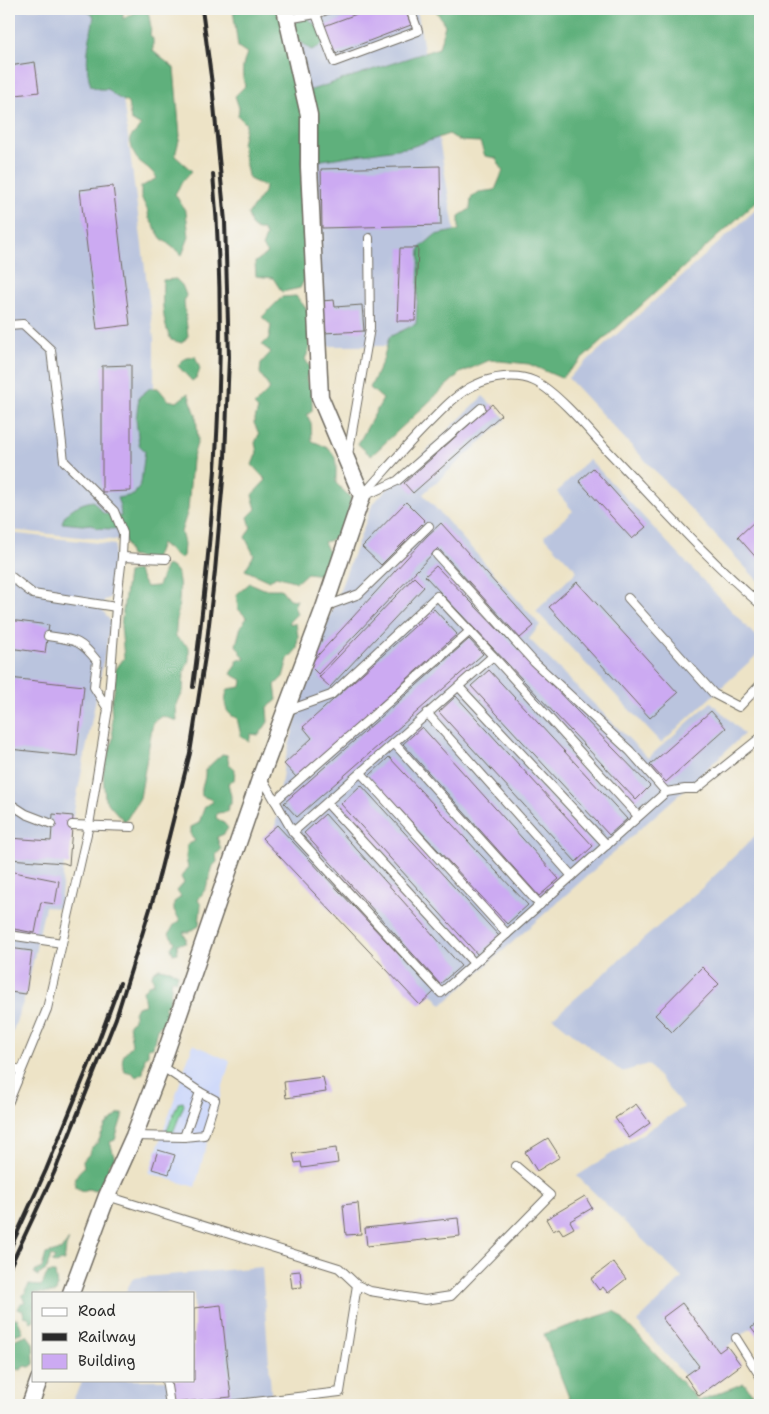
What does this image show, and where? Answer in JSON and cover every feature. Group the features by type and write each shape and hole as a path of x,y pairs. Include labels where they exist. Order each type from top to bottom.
{"street":[{"path":"71,1292 107,1196 134,1136 161,1066 261,776 324,608 362,496 324,409 320,391 309,167 309,115 286,14"},
{"path":"30,1405 38,1382"}],"lane":[{"path":"286,14 316,14 329,9"},
{"path":"316,14 334,62 418,30 410,9"},
{"path":"347,462 370,328 369,238"},
{"path":"9,325 23,324 50,350 64,461 114,511 123,533 108,709 89,824 48,1009 9,1101"},
{"path":"362,496 412,440 463,392 475,385 493,379 510,376 526,378 534,381 551,393 730,578 760,604"},
{"path":"362,496 397,481 481,408"},
{"path":"324,608 359,594 429,526"},
{"path":"437,555 534,662 630,751 666,792"},
{"path":"122,557 166,559"},
{"path":"9,575 33,594 116,607"},
{"path":"285,712 331,695 437,596 638,816"},
{"path":"628,598 714,694 739,707 760,685"},
{"path":"275,801 470,631"},
{"path":"48,636 73,640 87,647 97,660 94,687 108,709"},
{"path":"293,832 493,656"},
{"path":"460,687 607,845"},
{"path":"427,713 572,876"},
{"path":"261,776 293,832 441,993 666,792 696,789 760,738"},
{"path":"394,743 540,905"},
{"path":"361,773 507,934"},
{"path":"9,803 26,814 52,824"},
{"path":"327,803 474,963"},
{"path":"72,825 132,826"},
{"path":"9,935 62,943"},
{"path":"134,1136 184,1137 204,1135 216,1100 200,1092 161,1066"},
{"path":"9,1067 22,1070"},
{"path":"184,1137 200,1092"},
{"path":"107,1196 339,1268 357,1285 370,1291 425,1300 451,1296 550,1195 516,1166"},
{"path":"228,1405 340,1392 357,1285"},
{"path":"736,1338 760,1376"},
{"path":"166,1382 170,1405"}],"shaded area":[{"path":"9,9 117,9 115,37 154,338 154,544 9,530"},
{"path":"288,9 417,9 457,245 409,346 321,346"},
{"path":"760,206 760,583 568,378"},
{"path":"483,396 506,419 423,494 540,625 529,639 648,758 711,702 744,734 685,789 442,1005 275,828 284,764 312,662 373,503"},
{"path":"589,459 760,641 760,652 661,743 536,611 577,571 544,536 573,511 557,492"},
{"path":"9,533 115,545 110,598 104,600 103,611 111,622 73,816 69,865 64,864 60,908 45,907 26,994 9,1042"},
{"path":"760,831 760,1337 751,1328 728,1346 741,1365 699,1396 685,1376 637,1322 682,1278 577,1176 684,1107 648,1064 622,1072 553,1018 703,887"},
{"path":"193,1044 230,1061 195,1187 149,1173"},
{"path":"262,1267 272,1405 70,1405 82,1382 195,1382 195,1292 126,1292 133,1278"}],"green space":[{"path":"84,9 123,9 123,19 140,10 148,11 153,51 174,68 180,136 175,156 192,171 182,182 175,194 186,212 189,237 182,255 161,238 149,218 141,197 141,187 157,178 134,154 130,138 141,126 131,120 128,103 115,96 108,89 99,89 91,86 87,59 94,16"},
{"path":"233,9 291,11 293,23 307,18 319,28 323,42 319,47 311,50 301,42 289,54 304,115 301,203 307,263 305,279 300,288 282,292 273,278 256,276 255,262 268,253 262,247 266,236 263,230 257,230 251,225 248,214 264,192 265,186 251,180 248,176 242,145 246,124 238,116 239,108 235,96 245,86 243,70 247,53 238,47"},
{"path":"435,9 760,9 760,198 561,378 529,364 490,360 460,373 371,456 358,444 383,399 370,388 383,360 389,337 416,324 420,248 435,235 459,230 459,216 470,209 471,198 479,192 495,190 503,171 496,158 485,156 480,142 460,141 449,134 411,147 315,161 308,91 439,48 445,25"},
{"path":"176,279 182,285 186,295 184,302 188,336 182,343 171,340 163,311 163,280"},
{"path":"296,296 309,312 310,348 305,359 310,367 306,379 312,390 312,411 307,415 311,423 312,441 327,448 334,456 336,460 336,483 351,498 346,520 341,531 332,540 324,542 332,559 323,575 307,573 297,582 276,576 269,581 245,570 254,555 245,537 251,527 248,517 256,509 252,495 266,480 252,465 257,452 255,443 259,434 254,423 258,409 254,405 270,389 260,373 261,363 271,352 262,345 269,338 271,325 262,317 282,297"},
{"path":"195,356 200,369 197,377 192,381 178,366 184,359"},
{"path":"150,388 158,388 168,400 177,402 188,393 196,415 198,440 192,460 188,510 181,532 184,544 183,556 180,559 161,543 153,565 148,566 142,558 130,556 121,528 97,528 91,524 62,523 66,514 74,508 83,503 93,501 103,513 121,517 117,498 134,495 141,483 145,451 139,445 136,419 139,397"},
{"path":"166,565 173,568 179,581 180,591 176,637 189,647 189,660 184,673 183,692 176,706 177,721 162,716 153,722 140,798 125,822 105,799 103,773 113,738 111,703 116,669 124,658 121,626 128,573 137,570 146,587 158,586"},
{"path":"250,583 264,589 281,589 289,599 297,600 294,606 297,614 288,623 296,624 298,636 297,649 288,659 283,677 275,685 277,700 267,708 268,722 259,735 251,734 249,742 241,736 237,718 227,710 225,698 228,689 241,687 242,680 231,674 238,660 245,659 236,645 241,626 247,618 238,609 236,595"},
{"path":"222,754 227,755 229,764 235,769 234,780 228,783 231,804 228,806 227,812 217,813 216,818 228,828 224,834 217,837 221,850 216,854 217,862 213,866 206,888 198,900 201,905 199,926 189,932 183,932 186,943 177,944 178,953 173,954 171,948 175,942 169,934 174,925 180,921 174,910 174,902 181,897 177,891 184,883 181,877 188,868 186,858 187,845 195,841 191,836 191,827 199,823 205,806 213,802 202,796 205,770"},
{"path":"159,968 178,974 176,981 172,979 169,1005 164,1007 167,1012 165,1020 157,1028 153,1047 148,1048 143,1073 136,1077 132,1073 125,1071 122,1063 125,1054 132,1045 129,1024 134,1020 134,1013 137,1007 145,1005 143,991 148,985 154,983 153,972"},
{"path":"183,1102 184,1105 172,1135 167,1135 166,1133 178,1103"},
{"path":"119,1114 123,1114 115,1140 110,1142 115,1159 108,1165 109,1176 101,1180 103,1185 95,1191 88,1189 83,1191 75,1187 76,1176 84,1167 83,1161 91,1148 98,1142 106,1125"},
{"path":"69,1240 64,1263 61,1261 56,1264 52,1262 55,1258 51,1256 46,1270 37,1276 34,1272 42,1268 46,1254 61,1250"},
{"path":"48,1273 55,1273 56,1292 32,1292 31,1322 28,1317 24,1316 23,1311 18,1309 21,1303 25,1302 22,1296 26,1293 25,1291 29,1285 41,1286"},
{"path":"615,1311 699,1401 744,1383 760,1405 572,1405 544,1334"},
{"path":"17,1318 23,1332 9,1337 9,1331 12,1331 12,1328 9,1324 11,1320"},
{"path":"27,1335 32,1342 32,1366 24,1366 21,1370 15,1369 12,1365 11,1355 9,1356 11,1344 18,1338"}],"building":[{"path":"370,9 405,9 411,25 335,54 324,26"},
{"path":"35,62 39,92 9,96 9,66"},
{"path":"440,166 441,225 322,228 321,169"},
{"path":"113,186 130,325 97,329 80,190"},
{"path":"400,248 418,248 415,321 397,321"},
{"path":"334,300 335,307 362,305 364,331 323,333 321,301"},
{"path":"131,365 131,491 102,492 102,366"},
{"path":"492,404 501,415 413,493 404,483"},
{"path":"593,468 646,527 632,539 579,481"},
{"path":"406,502 425,521 381,565 362,547"},
{"path":"756,520 760,524 760,562 738,537"},
{"path":"441,523 534,626 520,638 438,548 318,674 309,665"},
{"path":"436,566 650,786 636,800 425,576"},
{"path":"414,577 424,587 330,687 319,677"},
{"path":"577,582 678,693 650,718 549,607"},
{"path":"434,609 457,634 297,778 284,764 312,738 303,727"},
{"path":"9,620 49,625 45,653 9,648"},
{"path":"469,639 483,654 297,817 284,803"},
{"path":"489,670 627,819 609,835 471,686"},
{"path":"9,678 84,686 77,756 9,749"},
{"path":"456,696 593,846 576,862 439,712"},
{"path":"711,711 726,728 666,782 650,765"},
{"path":"422,727 559,879 539,896 403,744"},
{"path":"389,757 528,905 507,924 369,776"},
{"path":"361,785 499,936 478,955 341,804"},
{"path":"53,814 73,816 69,865 9,859 9,838 51,841"},
{"path":"325,814 461,966 440,984 304,833"},
{"path":"277,825 434,992 420,1005 262,838"},
{"path":"9,871 59,881 55,904 41,902 35,933 9,928"},
{"path":"9,948 32,951 26,994 9,992"},
{"path":"702,967 719,984 672,1032 655,1015"},
{"path":"323,1077 326,1092 286,1098 284,1082"},
{"path":"636,1104 650,1123 629,1138 615,1118"},
{"path":"548,1138 560,1157 537,1171 525,1152"},
{"path":"336,1148 338,1163 302,1168 301,1162 295,1163 293,1154"},
{"path":"158,1150 175,1155 169,1174 152,1169"},
{"path":"585,1196 592,1208 570,1221 574,1228 563,1234 559,1228 553,1231 546,1219"},
{"path":"358,1203 361,1234 346,1235 343,1205"},
{"path":"458,1218 460,1236 367,1246 365,1228"},
{"path":"613,1262 626,1279 608,1293 603,1287 599,1290 591,1279"},
{"path":"300,1271 302,1287 292,1288 290,1272"},
{"path":"682,1303 719,1352 727,1346 741,1365 699,1396 685,1376 699,1366 662,1318"},
{"path":"221,1305 231,1397 173,1403 170,1382 195,1382 195,1308"},
{"path":"760,1320 760,1337 759,1338 751,1328"}],"railway":[{"path":"9,1269 54,1173 116,1018 154,896 190,753 206,650 225,457 229,357 225,222 212,84 202,9"},
{"path":"193,687 208,559 220,367 218,238 213,174"},
{"path":"9,1251 46,1170 120,983"}]}
